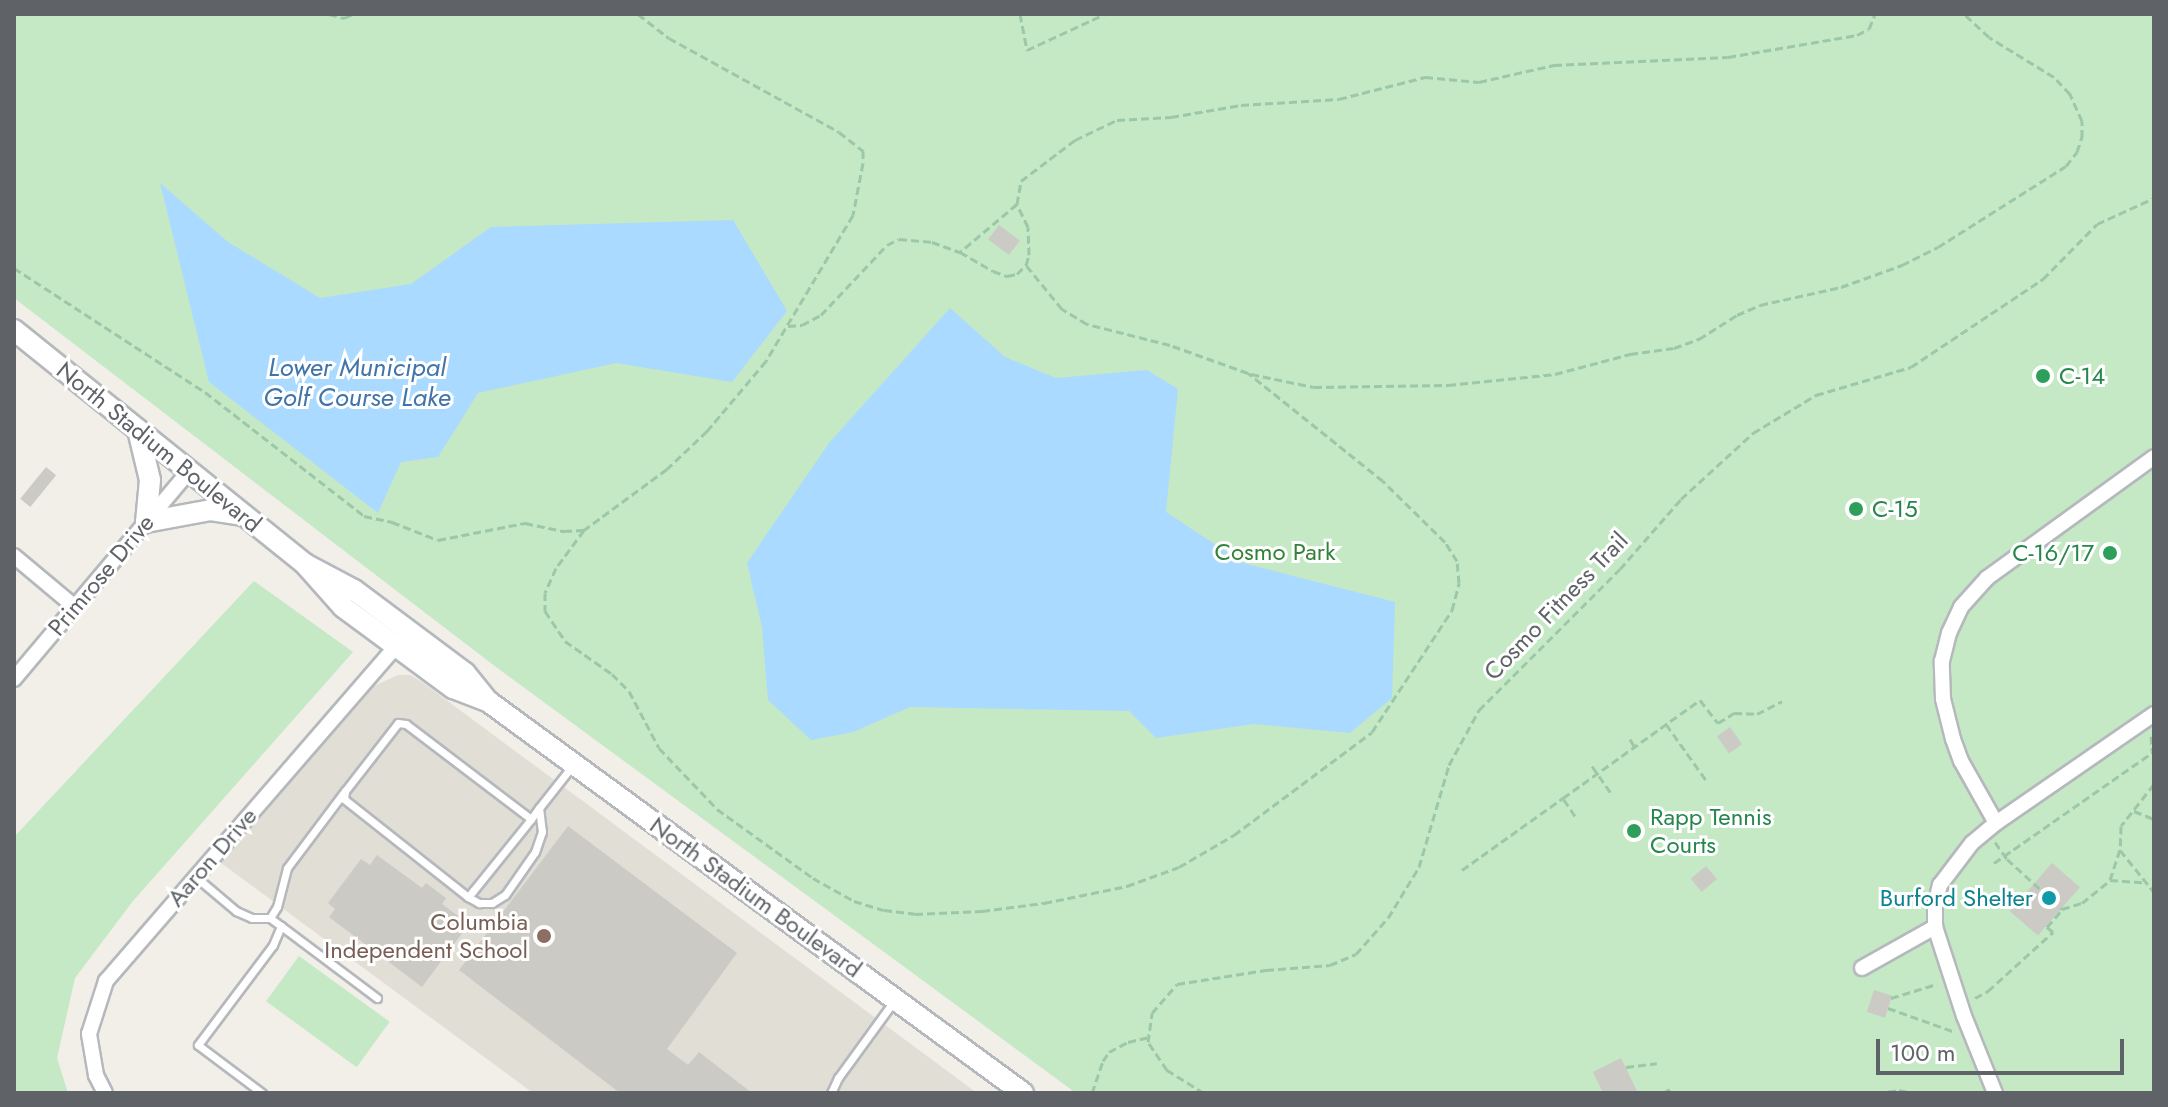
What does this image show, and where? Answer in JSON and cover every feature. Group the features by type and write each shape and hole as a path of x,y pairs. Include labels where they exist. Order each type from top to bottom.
{"main road":[{"name":"North Stadium Boulevard","path":"14,330 305,564 354,590 453,664 489,702 1023,1093"},
{"path":"138,430 150,480 146,522 211,510 242,515"},
{"name":"North Stadium Boulevard","path":"305,564 343,607 453,688 489,702"}],"street":[{"path":"1992,827 1961,761 1943,699 1942,661 1949,633 1961,607 1987,578 2154,457"},
{"name":"Primrose Drive","path":"14,679 189,471"},
{"path":"14,556 75,607"},
{"name":"Aaron Drive","path":"105,1093 96,1075 89,1034 106,981 396,646"},
{"path":"1995,1093 1961,1006 1935,927 1935,906 1940,885 1949,869 1992,827 2154,714"},
{"path":"1862,968 1935,927"}],"lane":[{"path":"270,918 277,907 287,868 390,728 398,723 406,724 531,819"},
{"path":"468,897 575,764"},
{"path":"345,791 348,805 479,903 492,903 505,895 535,852 542,832 539,808"},
{"path":"195,876 236,911 252,918 270,918 377,998"},
{"path":"262,1093 198,1045 273,945 281,926"},
{"path":"831,1093 838,1078 895,999"}],"path":[{"path":"329,14 344,18 353,14"},
{"path":"638,14 669,38 839,132 863,151 853,215 766,361 707,431 667,469 584,530 556,568 545,593 545,611 553,626 629,691 659,748 707,799 813,878 854,901 915,914 998,909 1127,886 1179,867 1234,835 1372,732 1452,610 1459,583 1457,561 1445,542 1404,501 1248,373"},
{"path":"1020,14 1027,50 1105,14"},
{"path":"787,326 802,325 821,315 887,245 899,239 932,242 960,252 1007,276 1017,274 1026,265 1028,227 1017,204 1021,181 1075,140 1117,120 1171,117 1241,105 1339,99 1425,77 1479,82 1554,65 1728,57 1857,35 1869,29 1875,14"},
{"path":"1026,265 1062,309 1087,324 1170,345 1248,373 1314,387 1448,385 1555,374 1630,354 1674,348 1699,339 1737,315 1760,305 1841,287 1914,259 2066,166 2077,152 2082,137 2082,121 2070,94 2054,77 1989,37 1964,14"},
{"name":"Cosmo Fitness Trail","path":"1149,1037 1152,1013 1177,984 1266,970 1330,965 1356,954 1388,918 1419,867 1449,765 1479,710 1620,569 1681,499 1753,433 1816,395 1911,367 2043,279 2067,251 2097,224 2154,198"},
{"path":"960,252 1017,204"},
{"path":"14,268 205,392 364,516 392,522 438,540 525,523 564,531 584,530"},
{"path":"1462,870 1700,700 1718,723 1734,713 1757,714 1782,701"},
{"path":"1666,724 1706,780"},
{"path":"1994,863 2153,753 2149,742 2154,733"},
{"path":"1630,739 1634,746"},
{"path":"1592,766 1610,792"},
{"path":"1961,1006 1988,991 2053,932 2047,927 2062,909 2082,903 2110,880 2120,850 2121,826 2154,784"},
{"path":"1563,798 1575,816"},
{"path":"2134,811 2154,819"},
{"path":"1992,827 2005,856 2062,909"},
{"path":"2120,850 2154,892"},
{"path":"2110,880 2143,882"},
{"path":"1891,998 1952,980"},
{"path":"1888,1008 1973,1039"},
{"path":"1092,1093 1109,1052 1128,1042 1149,1037 1148,1042 1167,1070 1204,1093"},
{"path":"1626,1067 1657,1063"},
{"path":"1663,1093 1670,1089"},
{"path":"1876,1093 1913,1093"}],"shaded area":[{"name":"Columbia Independent School","path":"398,675 410,675 422,682 977,1093 533,1093 221,863 374,686"}],"green space":[{"name":"Cosmo Park","path":"14,14 2154,14 2154,1093 1076,1093 496,667 14,298"},
{"path":"254,581 353,652 133,901 75,978 57,1058 68,1093 14,1093 14,837"},
{"path":"299,956 390,1022 357,1067 266,1001"}],"water":[{"name":"Lower Municipal Golf Course Lake","path":"160,183 228,242 320,298 411,284 491,227 733,220 787,311 732,382 616,363 478,393 438,457 401,462 378,513 209,382"},
{"path":"950,308 1005,357 1056,378 1147,370 1178,389 1166,512 1243,563 1395,602 1392,698 1350,733 1254,724 1156,738 1129,711 910,707 853,732 811,740 768,700 762,627 747,563 829,443"}],"building":[{"path":"999,225 1020,241 1009,255 988,239"},
{"path":"46,467 56,475 30,507 20,499"},
{"path":"1730,727 1742,744 1729,753 1717,736"},
{"path":"568,826 737,953 667,1049 688,1065 699,1052 752,1093 620,1093 459,970"},
{"path":"377,855 422,888 426,883 446,898 442,904 469,924 422,987 329,917 335,909 328,903 361,859 370,865"},
{"name":"Burford Shelter","path":"2052,863 2080,887 2038,936 2010,911"},
{"path":"1706,866 1717,879 1702,892 1691,879"},
{"path":"1874,990 1892,996 1885,1018 1867,1012"},
{"path":"1621,1058 1638,1093 1603,1093 1593,1072"}],"place":[{"name":"C-14","path":"2043,376"},
{"name":"C-15","path":"1856,509"},
{"name":"C-16/17","path":"2110,553"},
{"name":"Rapp Tennis Courts","path":"1634,831"},
{"name":"Burford Shelter","path":"2049,898"},
{"name":"Columbia Independent School","path":"544,936"}]}
